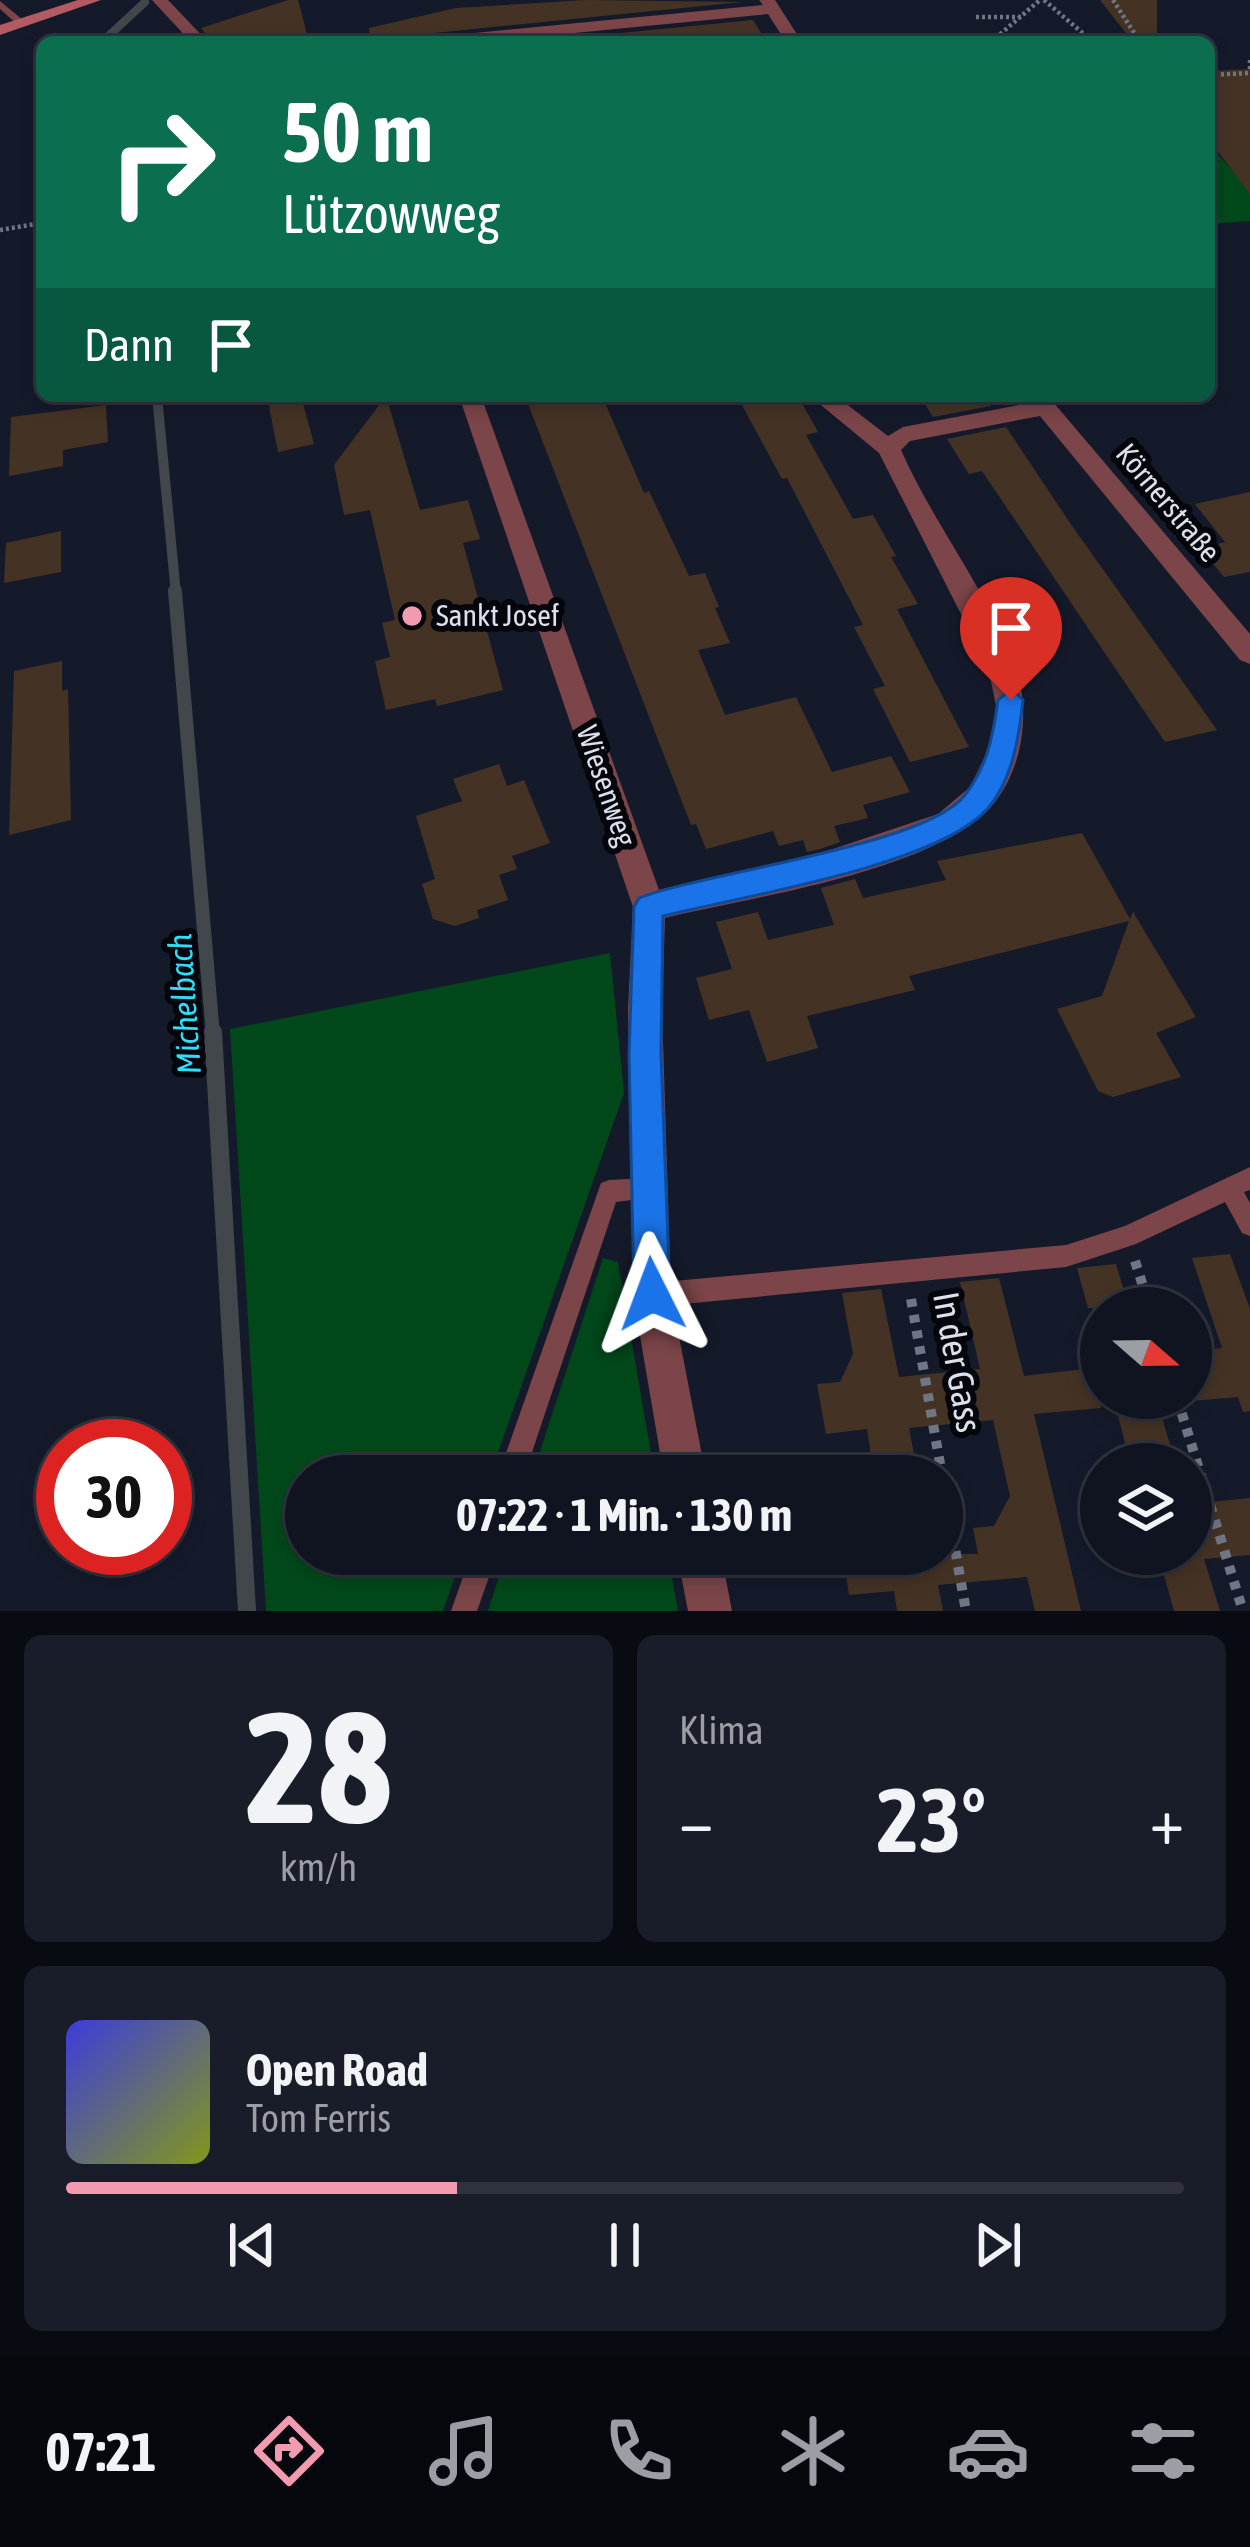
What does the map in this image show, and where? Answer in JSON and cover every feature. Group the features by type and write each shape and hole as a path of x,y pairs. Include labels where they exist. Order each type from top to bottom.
{"main road":[{"path":"0,30 93,0"}],"street":[{"path":"160,0 194,36"},
{"path":"487,36 770,4 790,36"},
{"name":"Wiesenweg","path":"472,402 649,907 647,1190 652,1294 681,1455"},
{"path":"649,907 922,839 972,807 1004,752 1011,700 991,646 904,489 889,448 829,402"},
{"path":"889,448 903,435 1040,402"},
{"name":"Körnerstraße","path":"1040,402 1250,652"},
{"path":"703,1575 710,1611"}],"lane":[{"path":"0,4 21,23"},
{"name":"In der Gass","path":"652,1294 1066,1256 1128,1236 1208,1202 1239,1183 1250,1225"},
{"path":"518,1455 609,1191 647,1190"},
{"path":"464,1611 477,1575"}],"path":[{"path":"1000,36 1042,0 1086,36"},
{"path":"1113,0 1137,36"},
{"path":"976,17 1024,17"},
{"path":"1215,75 1250,72 1250,60"},
{"path":"0,230 36,224"},
{"path":"1128,1236 1144,1287"},
{"name":"In der Gass","path":"905,1268 966,1611"},
{"path":"1184,1419 1243,1611"}],"green space":[{"path":"1215,152 1232,170 1250,169 1250,221 1215,224"},
{"path":"610,953 624,1093 497,1455 285,1455 285,1575 456,1575 443,1611 266,1611 230,1029"},
{"path":"603,1258 618,1262 651,1455 539,1455"},
{"path":"499,1575 672,1575 678,1611 488,1611"}],"building":[{"path":"298,0 307,34 207,36 201,28"},
{"path":"586,0 742,2 430,36 370,36 369,28 456,8"},
{"path":"1100,0 1157,0 1157,36 1128,36"},
{"path":"753,20 761,33 732,36 590,36"},
{"path":"1250,69 1250,194 1215,148 1215,71"},
{"path":"268,402 303,402 314,444 278,452"},
{"path":"381,402 388,402 420,510 468,500 480,539 463,543 503,690 437,706 435,699 386,710 375,661 390,657 382,623 395,620 370,510 344,515 334,465"},
{"path":"527,402 605,402 644,493 649,491 689,576 705,573 719,607 715,608 730,643 698,650 725,715 796,697 832,772 891,756 910,792 863,805 868,818 834,826 840,842 807,852 803,840 779,846 773,831 706,849 696,824 691,825"},
{"path":"740,402 801,402 818,432 806,435 853,519 873,515 896,556 891,557 918,604 897,609 969,747 910,762 873,689 885,686 854,627 863,625 787,478 782,479"},
{"path":"924,402 989,402 991,406 933,417"},
{"path":"106,405 108,442 63,450 63,466 9,476 11,417"},
{"path":"1006,427 1217,730 1165,742 982,471 969,474 947,439"},
{"path":"1250,492 1250,572 1224,577 1200,548 1225,542 1195,504"},
{"path":"61,531 61,572 4,583 6,543"},
{"path":"62,661 62,691 68,689 71,820 9,835 14,671"},
{"path":"499,764 507,786 524,780 550,843 512,856 517,869 499,875 508,900 477,910 479,918 455,926 433,919 422,884 435,879 416,816 462,801 453,779"},
{"path":"1082,833 1130,919 1133,912 1196,1017 1156,1033 1181,1077 1113,1097 1098,1091 1057,1009 1102,996 1129,921 909,976 915,990 807,1016 818,1048 767,1062 749,1010 709,1020 696,978 732,969 716,922 758,912 768,940 834,925 821,888 855,879 863,898 946,880 937,861"},
{"path":"1230,1254 1250,1309 1250,1411 1243,1412 1238,1397 1212,1399 1212,1349 1222,1348 1212,1318 1212,1287 1202,1287 1192,1258"},
{"path":"1116,1264 1123,1287 1082,1287 1077,1268"},
{"path":"999,1278 1024,1376 1080,1369 1080,1410 1034,1414 1081,1611 1035,1611 1027,1577 938,1585 943,1611 897,1611 894,1591 849,1595 846,1575 963,1575 963,1554 978,1554 973,1528 994,1526 1010,1496 993,1420 909,1428 914,1455 871,1455 867,1429 826,1434 817,1384 840,1382 853,1354 842,1293 881,1289 899,1377 980,1369 960,1282"},
{"path":"1119,1419 1162,1419 1170,1443 1125,1443"},
{"path":"1250,1498 1250,1555 1212,1558 1212,1502"},
{"path":"1164,1575 1209,1575 1220,1611 1174,1611"}],"waterway":[{"name":"Michelbach","path":"108,36 145,2"},
{"name":"Michelbach","path":"158,402 176,594"},
{"name":"Michelbach","path":"175,591 213,1035"},
{"name":"Michelbach","path":"213,1032 247,1611"}],"place":[{"name":"Sankt Josef","path":"412,616"}],"route":[{"path":"652,1294 645,1054 649,907 922,839 972,807 1004,752 1011,700"}]}
